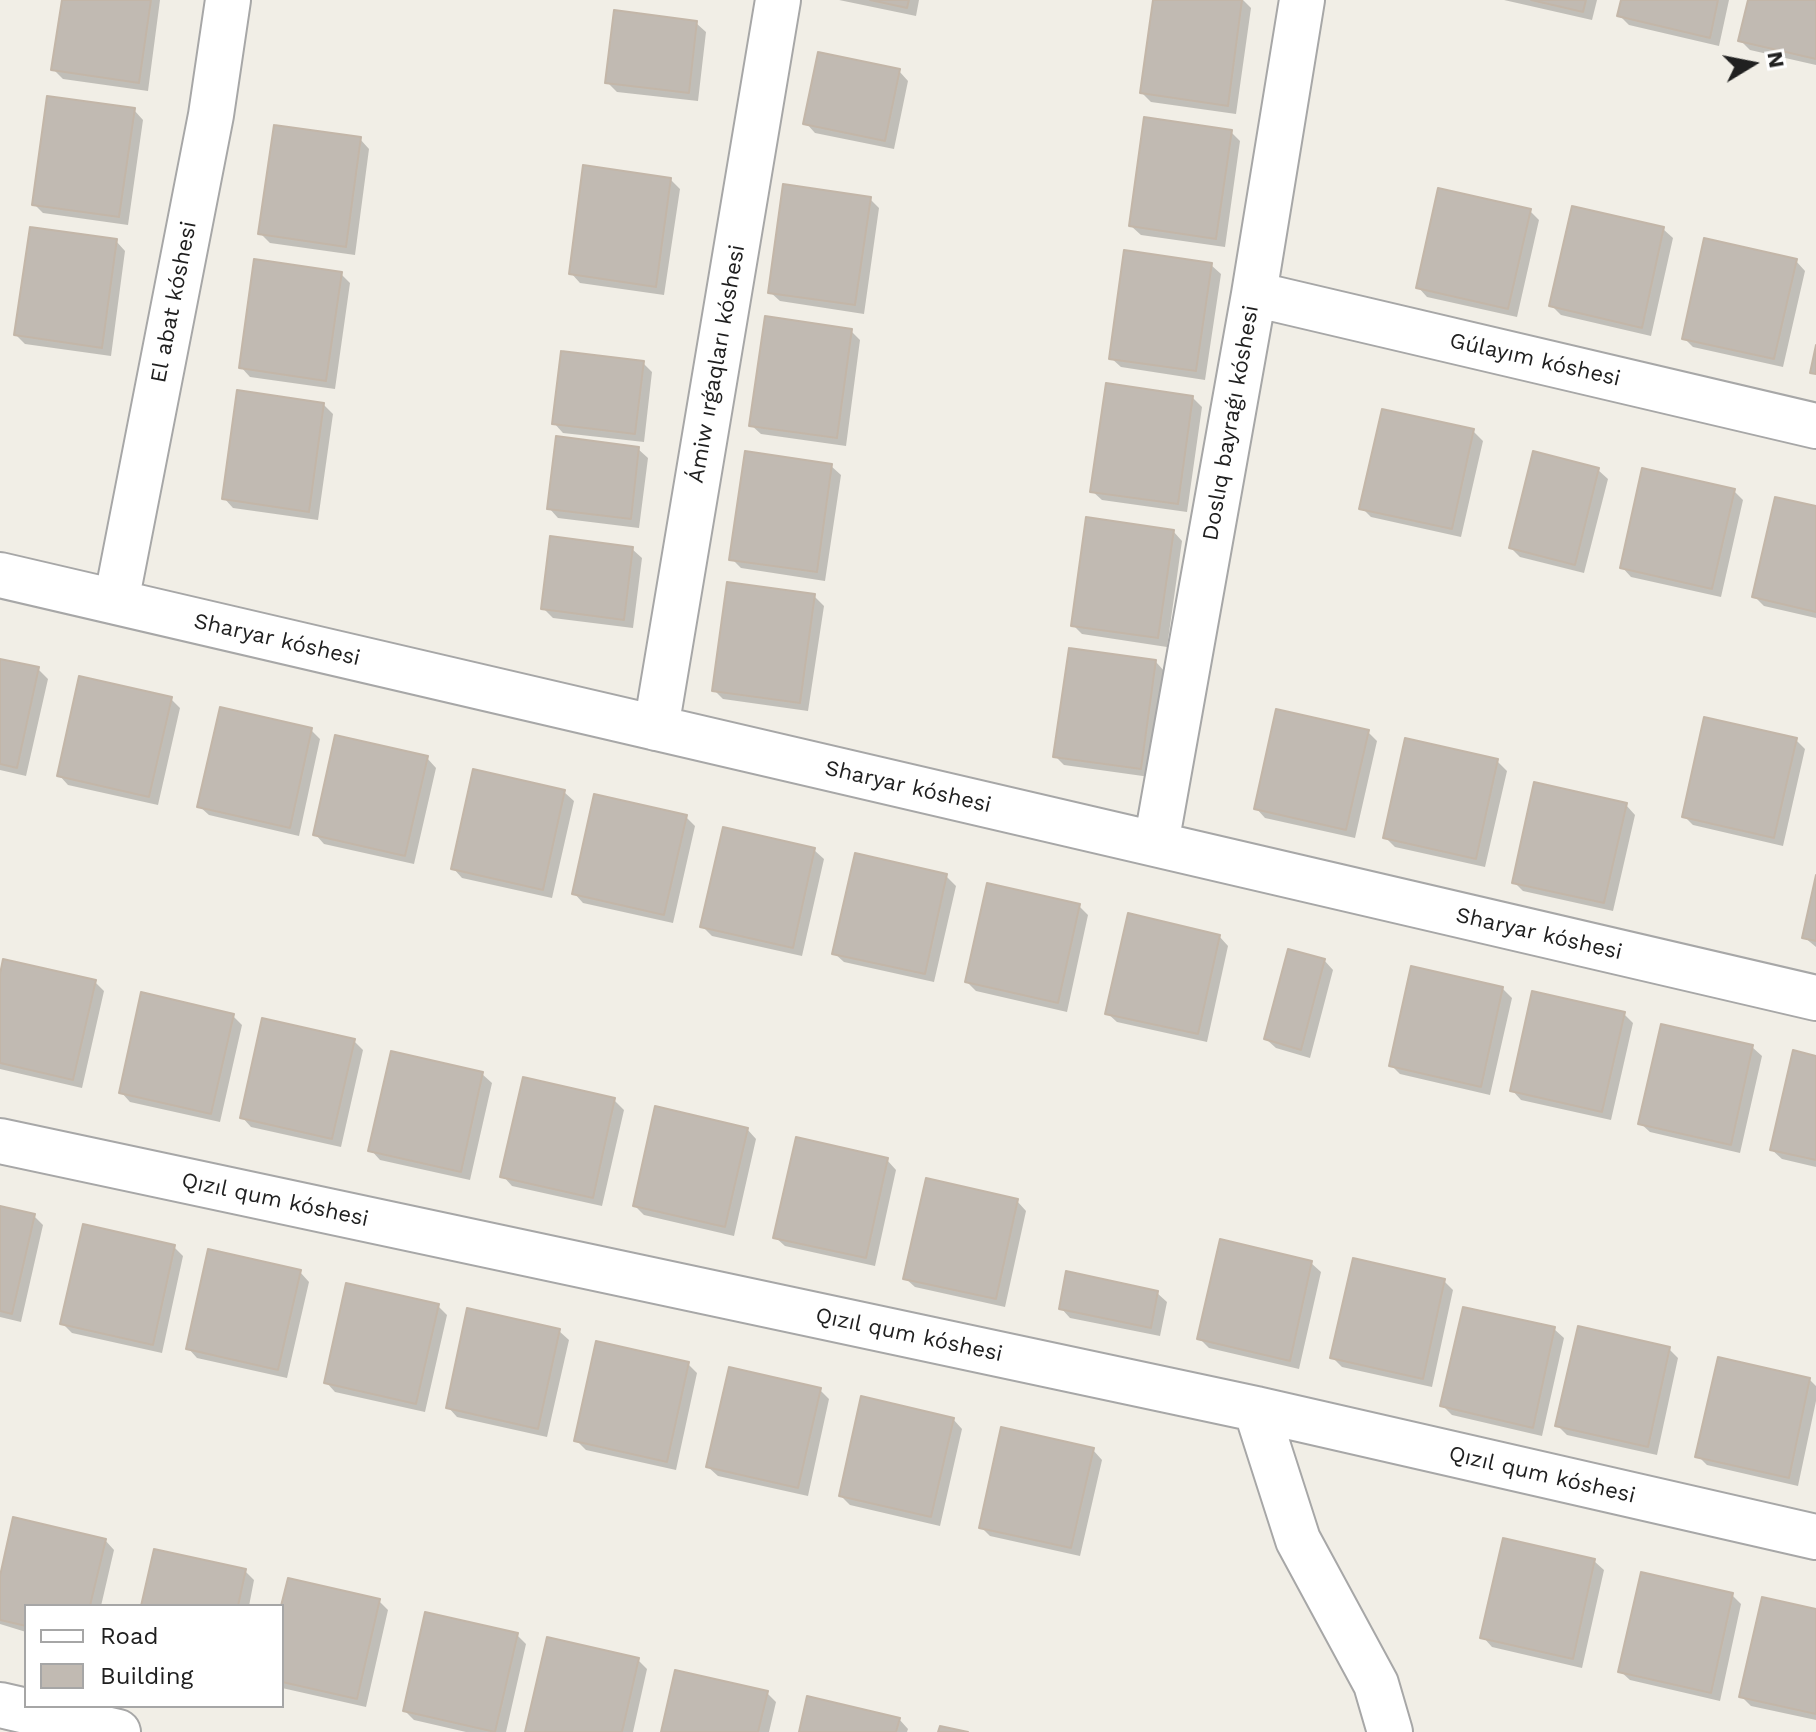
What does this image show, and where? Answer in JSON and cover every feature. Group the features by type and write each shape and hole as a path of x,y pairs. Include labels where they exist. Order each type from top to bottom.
{"street":[{"name":"El abat kóshesi","path":"116,602 211,115 228,0"},
{"name":"Ámiw ırǵaqları kóshesi","path":"656,728 778,0"},
{"name":"Doslıq bayraǵı kóshesi","path":"1156,844 1254,294 1302,0"},
{"name":"Gúlayım kóshesi","path":"1254,294 1816,426"},
{"name":"Sharyar kóshesi","path":"0,575 1816,998"},
{"name":"Qızıl qum kóshesi","path":"0,1141 1256,1409 1816,1537"},
{"path":"1256,1409 1298,1540 1376,1684 1390,1732"},
{"path":"0,1705 118,1732"}],"building":[{"path":"62,0 151,0 139,83 51,70"},
{"path":"870,0 909,0 907,8"},
{"path":"1153,0 1242,0 1228,106 1140,93"},
{"path":"1531,0 1586,0 1583,12"},
{"path":"1621,0 1718,0 1710,38 1617,16"},
{"path":"1748,0 1816,0 1816,59 1738,41"},
{"path":"614,10 697,21 689,93 605,83"},
{"path":"818,52 900,69 885,141 803,124"},
{"path":"47,96 135,108 119,217 32,205"},
{"path":"1144,117 1232,130 1216,239 1129,226"},
{"path":"274,125 361,137 346,247 258,234"},
{"path":"583,165 671,178 656,287 569,274"},
{"path":"783,184 871,197 855,305 768,293"},
{"path":"1438,188 1531,209 1508,309 1416,288"},
{"path":"1572,206 1664,227 1642,328 1549,306"},
{"path":"30,227 117,239 102,348 14,335"},
{"path":"1704,238 1797,259 1774,359 1682,339"},
{"path":"1124,250 1212,263 1196,371 1109,359"},
{"path":"254,259 342,272 326,381 239,368"},
{"path":"765,316 852,329 837,438 749,426"},
{"path":"1816,345 1816,374 1810,373"},
{"path":"561,351 644,361 635,434 552,424"},
{"path":"1106,383 1193,396 1178,504 1090,492"},
{"path":"237,390 324,403 309,512 222,499"},
{"path":"1382,409 1474,429 1452,529 1359,509"},
{"path":"556,436 639,447 631,519 547,509"},
{"path":"745,451 832,464 817,572 729,560"},
{"path":"1533,451 1599,468 1575,565 1509,548"},
{"path":"1642,468 1735,489 1712,589 1620,568"},
{"path":"1775,497 1816,506 1816,612 1752,597"},
{"path":"1086,517 1174,530 1158,638 1071,626"},
{"path":"550,536 633,547 624,620 541,609"},
{"path":"727,582 815,594 800,703 712,691"},
{"path":"1069,648 1156,660 1141,769 1053,757"},
{"path":"0,659 39,667 17,768 0,764"},
{"path":"79,676 172,697 149,797 57,776"},
{"path":"220,707 312,728 290,828 197,807"},
{"path":"1276,709 1369,730 1346,830 1254,809"},
{"path":"1704,717 1797,738 1774,838 1682,817"},
{"path":"335,735 428,756 405,856 313,835"},
{"path":"1405,738 1498,759 1476,859 1383,838"},
{"path":"473,769 565,790 543,890 451,869"},
{"path":"1534,782 1627,803 1604,903 1512,883"},
{"path":"594,794 687,815 664,915 572,894"},
{"path":"723,827 815,848 793,948 700,927"},
{"path":"855,853 947,874 925,974 832,954"},
{"path":"1816,875 1816,941 1802,938"},
{"path":"987,883 1080,904 1058,1003 965,982"},
{"path":"1128,913 1220,935 1198,1034 1105,1014"},
{"path":"1288,949 1325,959 1301,1050 1264,1039"},
{"path":"3,959 96,980 73,1080 0,1063 0,974"},
{"path":"1411,966 1503,987 1481,1087 1389,1066"},
{"path":"1532,991 1625,1012 1602,1112 1510,1091"},
{"path":"141,992 234,1014 211,1114 119,1093"},
{"path":"262,1018 355,1039 332,1139 240,1118"},
{"path":"1661,1024 1753,1045 1731,1145 1638,1124"},
{"path":"1793,1050 1816,1056 1816,1160 1770,1150"},
{"path":"391,1051 483,1072 461,1172 368,1151"},
{"path":"523,1077 615,1098 593,1198 500,1177"},
{"path":"655,1106 748,1128 725,1227 633,1206"},
{"path":"796,1137 888,1158 866,1258 773,1238"},
{"path":"926,1178 1018,1199 996,1299 903,1279"},
{"path":"0,1206 35,1214 12,1314 0,1311"},
{"path":"83,1224 175,1245 153,1345 60,1324"},
{"path":"1220,1239 1312,1261 1290,1361 1197,1339"},
{"path":"208,1249 301,1270 278,1370 186,1349"},
{"path":"1353,1258 1445,1279 1423,1379 1330,1358"},
{"path":"1066,1271 1158,1291 1151,1328 1059,1309"},
{"path":"346,1283 439,1304 416,1404 324,1383"},
{"path":"1463,1307 1555,1327 1533,1428 1440,1406"},
{"path":"467,1308 560,1329 538,1429 446,1408"},
{"path":"1578,1326 1670,1347 1648,1447 1555,1426"},
{"path":"596,1341 689,1362 667,1462 574,1441"},
{"path":"1718,1357 1810,1378 1789,1478 1695,1457"},
{"path":"729,1367 821,1388 798,1488 706,1467"},
{"path":"861,1396 954,1418 931,1517 839,1496"},
{"path":"1001,1427 1094,1448 1071,1548 979,1528"},
{"path":"13,1517 106,1539 90,1604 24,1604 24,1626 0,1620 0,1576"},
{"path":"1503,1538 1595,1559 1573,1659 1480,1638"},
{"path":"154,1549 246,1569 238,1604 141,1604"},
{"path":"1641,1572 1733,1593 1711,1693 1618,1672"},
{"path":"288,1578 380,1599 357,1699 284,1682 284,1604 282,1604"},
{"path":"1762,1597 1816,1609 1816,1714 1739,1697"},
{"path":"425,1612 518,1633 495,1732 403,1711"},
{"path":"547,1637 639,1658 622,1732 525,1732"},
{"path":"675,1670 768,1691 758,1732 661,1732"},
{"path":"807,1696 900,1718 896,1732 799,1732"},
{"path":"940,1726 968,1732 938,1732"}]}
